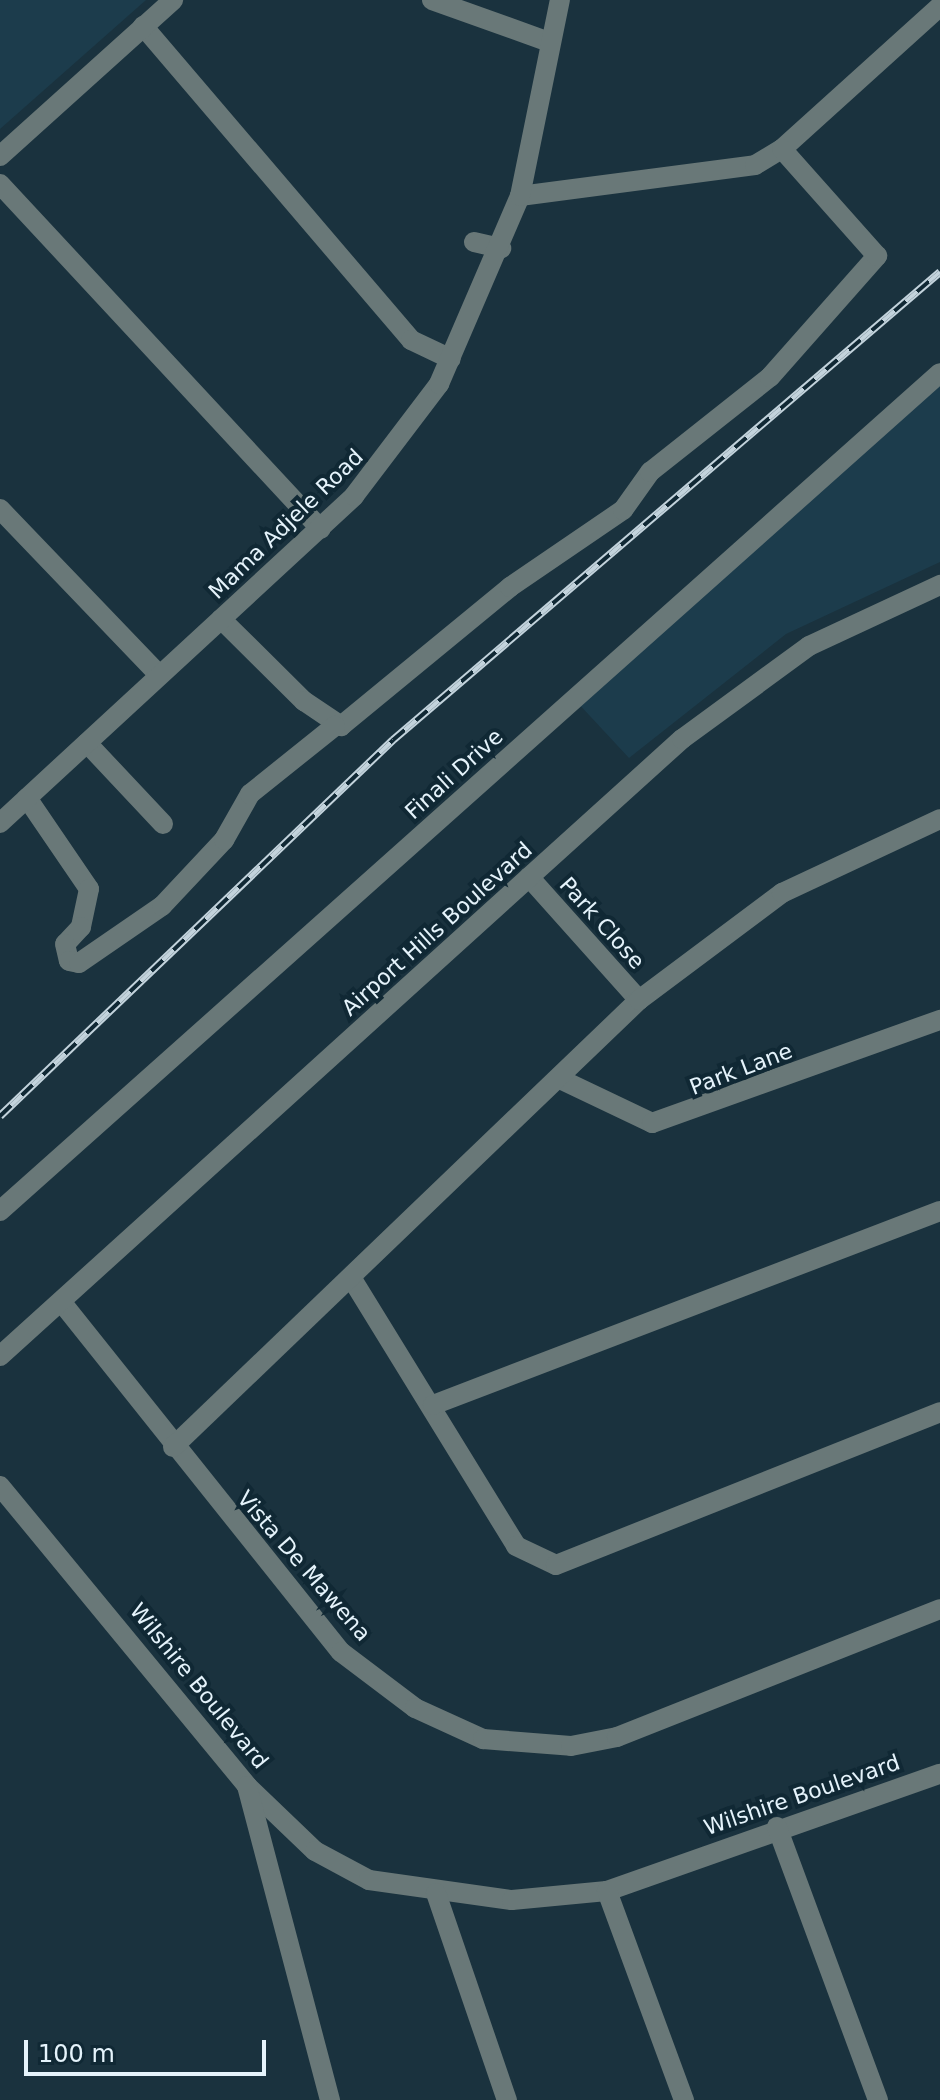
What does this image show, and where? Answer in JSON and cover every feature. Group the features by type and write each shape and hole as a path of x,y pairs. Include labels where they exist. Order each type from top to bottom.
{"street":[{"path":"0,156 173,0"},
{"path":"432,0 549,42"},
{"name":"Mama Adjele Road","path":"0,823 321,529 389,457 451,359 501,248 520,196 560,0"},
{"path":"520,196 739,170 782,149 940,6"},
{"path":"143,26 411,340 451,359"},
{"path":"27,798 89,889 81,927 65,944 69,961 79,963 162,906 224,840 250,794 335,726 383,695 510,587 623,510 650,472 770,377 811,325 866,278 877,256 782,149"},
{"path":"0,184 321,529"},
{"path":"474,242 501,248"},
{"name":"Finali Drive","path":"0,1211 940,373"},
{"path":"0,509 159,675"},
{"name":"Airport Hills Boulevard","path":"0,1356 63,1304 529,877 749,684 809,646 940,585"},
{"path":"221,619 335,726"},
{"path":"87,743 163,824"},
{"path":"173,1447 562,1080 639,1000 782,893 940,819"},
{"name":"Park Close","path":"529,877 639,1000"},
{"name":"Park Lane","path":"562,1080 652,1123 940,1020"},
{"path":"433,1405 940,1211"},
{"path":"352,1279 433,1405 516,1546 556,1565 940,1412"},
{"name":"Vista De Mawena","path":"63,1304 173,1447 341,1652 415,1708 483,1739 558,1746 617,1737 940,1609"},
{"name":"Wilshire Boulevard","path":"0,1486 247,1786 340,1868 436,1893 512,1900 607,1891 777,1827 940,1774"},
{"path":"247,1786 330,2100"},
{"path":"777,1827 878,2100"},
{"path":"607,1891 684,2100"},
{"path":"436,1893 507,2100"}],"shaded area":[{"path":"0,0 146,0 0,129"},
{"path":"940,382 940,562 786,634 629,758 576,701"}],"railway":[{"path":"0,1116 393,740 940,272"}]}
